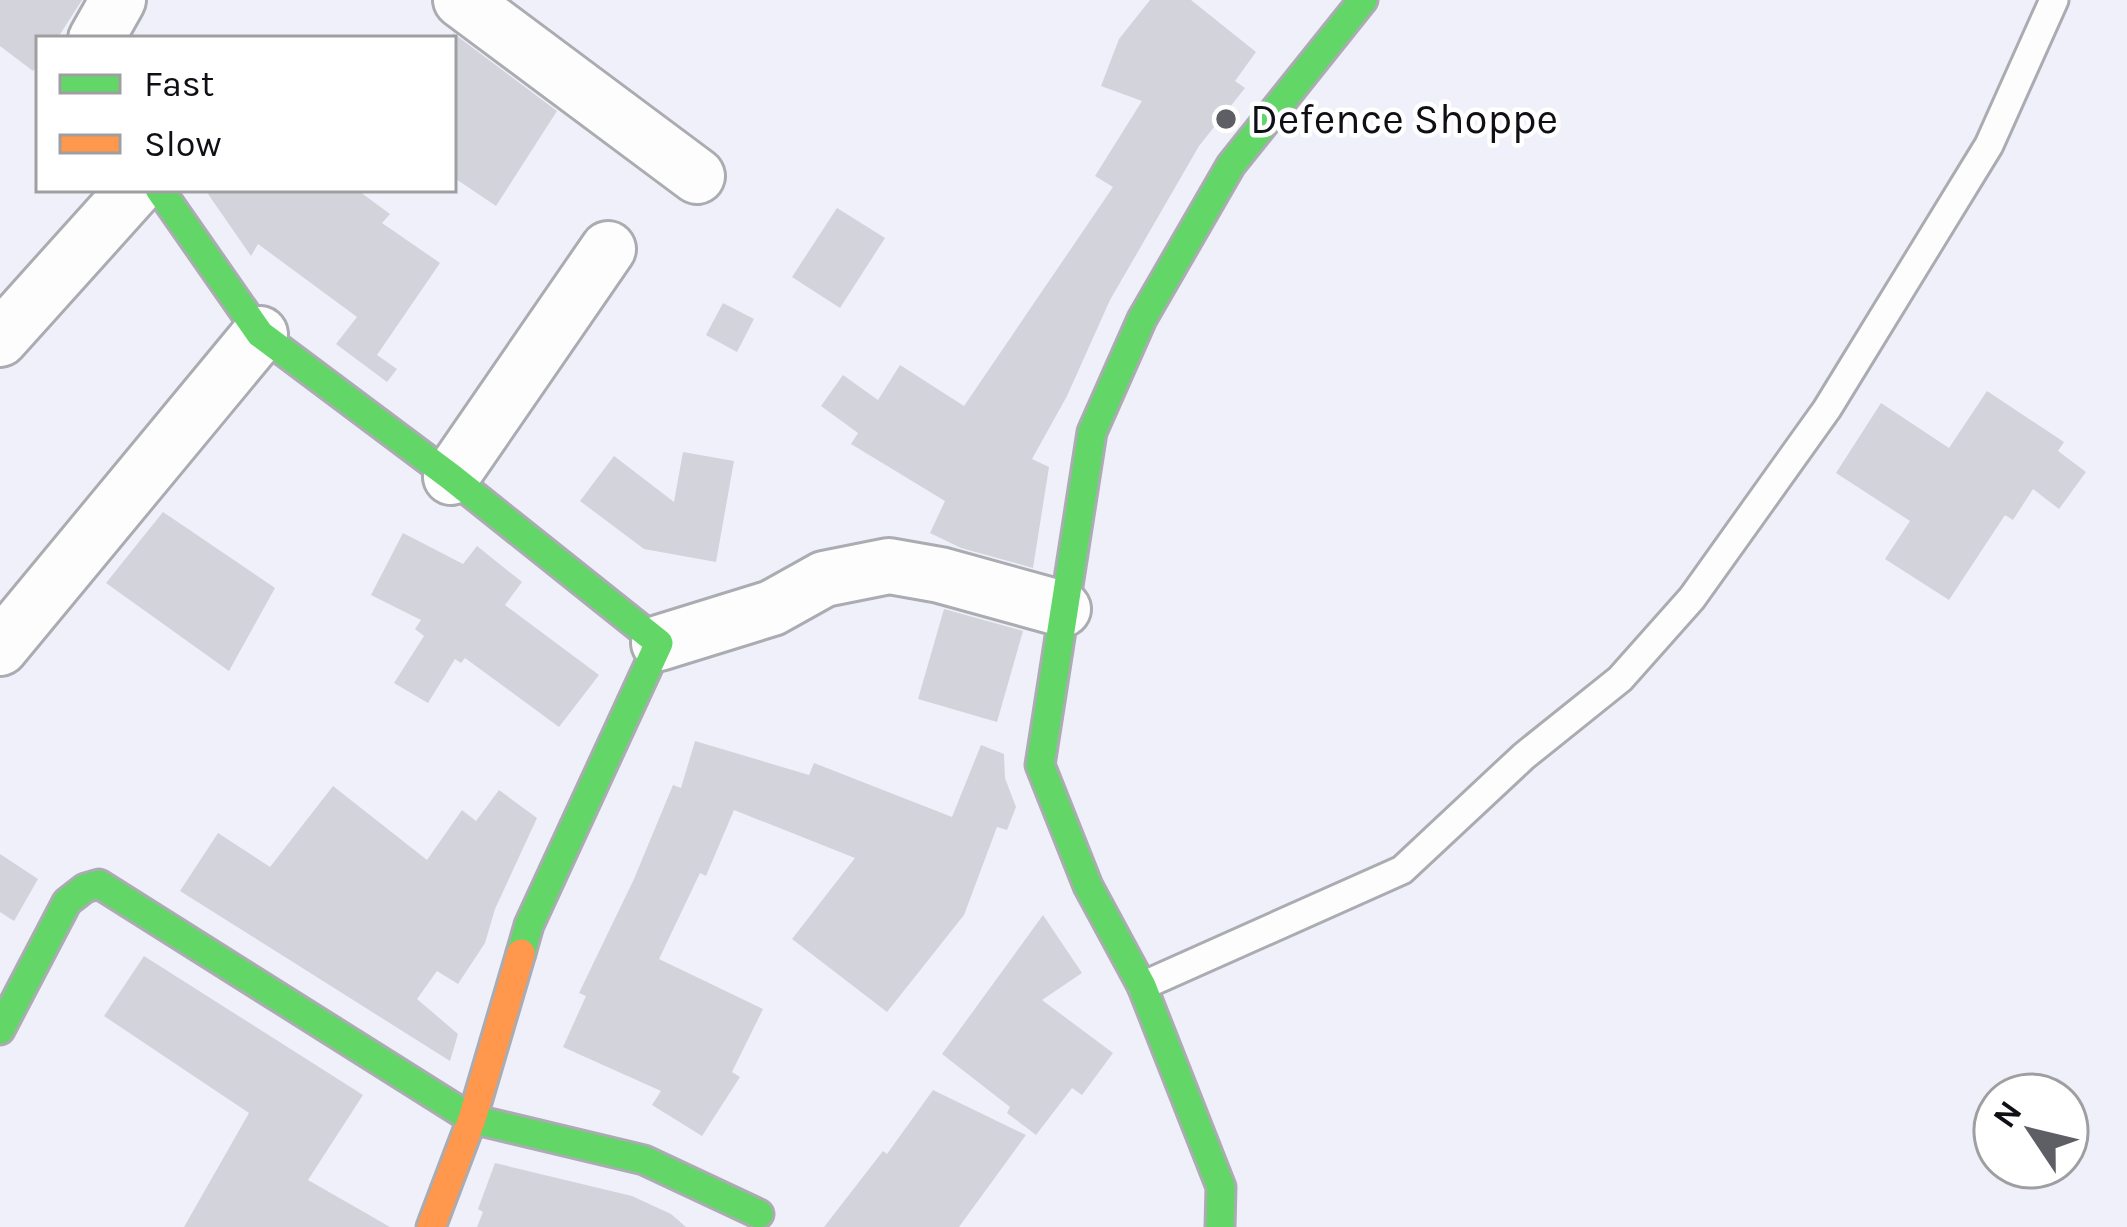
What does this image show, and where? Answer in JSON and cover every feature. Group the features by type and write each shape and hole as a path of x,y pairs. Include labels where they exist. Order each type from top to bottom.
{"street":[{"path":"98,36 118,0"},
{"path":"461,0 697,176"},
{"path":"1220,1227 1221,1187 1142,986 1088,886 1040,765 1092,432 1142,319 1231,165 1363,0"},
{"path":"0,339 132,192"},
{"path":"161,192 260,334 451,477 659,643"},
{"path":"451,477 608,250"},
{"path":"0,649 260,334"},
{"path":"430,1227 472,1119 529,925 659,643 772,608 824,579 889,566 1063,609"},
{"path":"0,1030 67,902 99,884 472,1119 644,1160 759,1214"}],"lane":[{"path":"1142,986 1402,870 1524,756 1620,679 1692,598 1827,409 1989,145 2054,0"}],"building":[{"path":"0,0 82,0 59,36 36,36 33,71 0,46"},
{"path":"1150,0 1191,0 1256,52 1235,81 1245,88 1199,146 1110,300 1067,396 1032,459 1049,467 1033,568 961,548 930,533 945,501 851,444 858,433 821,406 843,375 878,400 900,365 964,406 1113,187 1095,176 1142,101 1101,86 1119,39"},
{"path":"453,36 557,111 496,206 456,179"},
{"path":"360,192 390,214 382,223 440,263 377,355 397,369 387,382 336,344 357,317 258,244 251,256 208,194"},
{"path":"837,208 885,238 840,308 792,277"},
{"path":"723,303 754,319 737,352 706,335"},
{"path":"1987,391 2064,442 2058,451 2086,472 2059,509 2033,489 2013,520 2005,515 1949,600 1885,559 1910,521 1836,473 1881,403 1949,448"},
{"path":"683,452 734,461 716,562 644,549 580,501 614,456 674,502"},
{"path":"163,512 275,588 229,671 106,583"},
{"path":"403,533 463,564 477,546 522,582 505,605 599,675 559,727 465,658 461,663 455,659 428,703 394,683 424,636 415,629 421,620 371,595"},
{"path":"944,609 1023,631 997,722 918,699"},
{"path":"695,741 809,775 814,763 952,817 981,745 1004,754 1005,778 1016,807 1007,830 997,827 964,915 887,1012 792,939 855,858 734,810 706,876 700,873 659,959 763,1009 732,1072 740,1077 702,1136 652,1105 661,1091 563,1047 586,996 579,993 673,785 681,788"},
{"path":"333,786 427,860 462,810 476,821 499,790 537,818 495,909 485,943 458,984 437,971 417,999 458,1034 450,1061 180,891 218,833 270,867"},
{"path":"0,854 38,879 14,921 0,912"},
{"path":"1043,915 1082,973 1042,1000 1113,1053 1082,1095 1072,1088 1036,1135 1007,1113 1010,1107 942,1054"},
{"path":"144,956 363,1095 308,1180 390,1227 184,1227 249,1113 104,1016"},
{"path":"933,1090 1026,1135 959,1227 824,1227 883,1151 887,1154"},
{"path":"495,1163 632,1196 671,1214 686,1227 477,1227 483,1212 478,1209"}],"traffic: fast":[{"path":"1220,1227 1221,1187 1142,986 1088,886 1040,765 1092,432 1142,319 1231,165 1363,0"},
{"path":"161,192 260,334 451,477 659,643 529,925 521,953"},
{"path":"0,1030 67,902 99,884 472,1119 644,1160 759,1214"}],"traffic: slow":[{"path":"431,1227 472,1119 521,953"}],"place":[{"name":"Defence Shoppe","path":"1226,119"}]}
